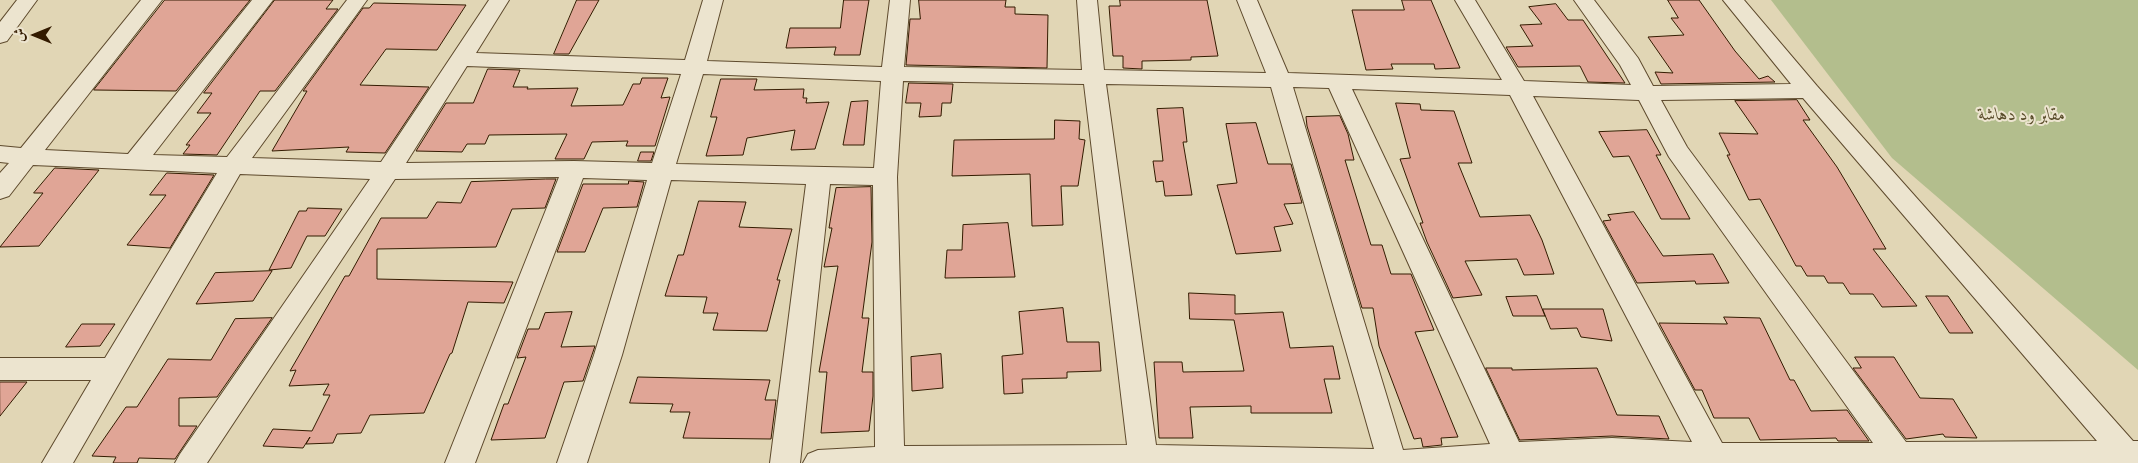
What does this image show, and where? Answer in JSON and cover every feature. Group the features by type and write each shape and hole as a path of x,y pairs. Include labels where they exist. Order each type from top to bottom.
{"street":[{"path":"0,36 27,0"},
{"path":"0,190 152,0"},
{"path":"134,162 263,0"},
{"path":"57,463 233,166 357,0"},
{"path":"190,463 388,171 499,0"},
{"path":"572,463 602,379 662,172 695,68 713,0"},
{"path":"890,461 885,176 892,74 900,0"},
{"path":"1087,0 1094,77 1143,461"},
{"path":"1248,0 1280,81 1404,463"},
{"path":"1465,0 1518,89 1714,456"},
{"path":"1584,0 1630,63 1677,151 1898,454"},
{"path":"1733,0 1809,92 2132,456"},
{"path":"462,59 892,74 1337,82 1645,93 1809,92"},
{"path":"1337,82 1510,455"},
{"path":"0,154 134,162 388,171 574,169 885,176"},
{"path":"460,463 574,169"},
{"path":"785,463 819,176"},
{"path":"0,369 112,369"},
{"path":"818,463 890,461 1143,461 1404,463 1510,455 1714,456 1784,459 1898,454 1998,458 2132,456"}],"green space":[{"name":"مقابر ود دهاشة","path":"1771,0 2138,0 2138,370 1892,158"}],"building":[{"path":"165,0 250,0 176,91 94,90"},
{"path":"275,0 333,0 326,9 338,9 275,91 260,91 217,155 183,154 190,145 186,145 211,113 197,113 212,93 204,93"},
{"path":"577,0 599,0 569,54 554,54"},
{"path":"844,0 869,0 860,55 834,55 836,47 786,48 790,28 840,28"},
{"path":"919,0 1006,0 1005,7 1015,7 1015,14 1048,15 1047,68 906,65 910,19 920,19"},
{"path":"1120,0 1207,0 1218,56 1191,57 1191,60 1142,61 1142,69 1123,68 1123,56 1113,56 1109,6 1120,6"},
{"path":"1402,0 1431,0 1460,68 1435,69 1434,64 1391,64 1393,69 1366,70 1352,10 1404,10"},
{"path":"1668,0 1699,0 1735,51 1759,79 1768,76 1775,82 1661,84 1655,72 1673,73 1648,37 1684,35 1671,18 1678,18"},
{"path":"374,3 466,5 437,50 386,49 360,85 429,87 385,153 346,152 349,147 272,151 307,91 303,91 363,8 369,8"},
{"path":"1556,4 1568,20 1583,20 1625,83 1588,82 1580,66 1518,67 1506,47 1533,46 1520,25 1542,24 1529,7"},
{"path":"488,69 520,70 513,87 528,87 527,89 578,88 571,106 623,105 633,84 640,84 642,78 668,78 661,98 670,97 655,146 626,146 628,141 592,142 584,159 555,159 567,134 489,135 485,144 467,144 462,152 416,151 446,103 473,103"},
{"path":"721,79 757,79 754,90 804,89 803,98 807,98 806,103 829,102 815,149 791,150 795,130 747,138 743,155 706,156 717,117 711,117"},
{"path":"909,83 953,84 951,103 942,103 941,116 919,117 921,103 906,103"},
{"path":"1797,100 1810,120 1803,120 1837,167 1886,249 1873,249 1917,306 1882,307 1873,294 1850,294 1843,283 1828,283 1824,276 1807,276 1801,266 1796,266 1760,199 1749,200 1727,155 1730,155 1719,133 1758,134 1735,101"},
{"path":"868,101 864,145 843,145 851,102"},
{"path":"1396,103 1420,104 1421,110 1454,111 1472,163 1458,163 1480,217 1530,215 1542,240 1554,274 1524,275 1517,259 1465,261 1482,295 1453,298 1427,242 1420,223 1423,223 1400,159 1410,158"},
{"path":"1183,108 1187,142 1183,142 1192,195 1165,196 1163,181 1156,182 1153,161 1163,161 1157,109"},
{"path":"1340,116 1348,134 1354,160 1345,160 1371,245 1382,245 1391,274 1411,274 1434,330 1415,332 1458,437 1441,438 1442,445 1423,447 1421,438 1414,439 1379,346 1373,308 1362,308 1307,126 1306,117"},
{"path":"1055,120 1080,121 1079,139 1085,140 1078,186 1061,186 1063,225 1032,226 1030,174 952,176 954,140 1054,139"},
{"path":"1256,123 1268,164 1291,164 1302,203 1284,204 1293,224 1274,227 1281,251 1236,254 1217,185 1237,183 1226,124"},
{"path":"1647,130 1661,155 1656,155 1690,219 1661,219 1629,156 1613,157 1599,132"},
{"path":"641,152 654,152 651,161 638,161"},
{"path":"55,168 99,170 39,246 0,247 43,193 34,193"},
{"path":"167,173 214,175 170,248 127,245 166,195 150,195"},
{"path":"556,179 545,208 512,209 496,247 377,249 377,279 513,282 504,303 468,302 452,353 424,413 370,415 361,433 337,434 333,443 306,444 310,437 303,448 263,446 273,429 312,431 330,395 323,395 329,384 289,386 296,370 290,371 345,276 349,276 381,218 427,218 437,202 461,203 471,182"},
{"path":"629,181 644,182 637,207 603,208 585,252 557,252 583,184 628,184"},
{"path":"871,187 872,242 862,318 869,318 862,372 873,372 873,396 869,431 821,433 827,372 819,372 838,266 824,267 832,228 829,228 836,188"},
{"path":"699,201 746,202 739,227 792,229 777,280 780,280 767,331 713,330 718,313 703,313 707,297 665,296 678,255 683,255"},
{"path":"308,208 342,209 325,236 307,236 291,268 269,270 299,211 306,211"},
{"path":"1634,212 1663,256 1713,254 1729,283 1696,284 1695,281 1637,283 1603,221 1611,220 1608,215"},
{"path":"1008,223 1015,277 945,278 947,250 962,250 963,225"},
{"path":"272,271 253,301 196,304 215,273"},
{"path":"1189,293 1235,295 1235,314 1283,312 1290,348 1333,346 1340,379 1324,379 1332,413 1251,413 1251,406 1190,407 1193,438 1159,438 1154,362 1182,362 1183,372 1244,371 1234,320 1190,319"},
{"path":"1537,296 1545,316 1513,316 1506,297"},
{"path":"1926,296 1948,296 1973,333 1950,333"},
{"path":"1063,308 1067,342 1099,342 1101,371 1067,372 1067,378 1022,379 1023,393 1004,394 1002,356 1023,354 1019,312"},
{"path":"1543,309 1603,309 1612,341 1581,337 1577,328 1551,329"},
{"path":"572,312 561,347 595,346 583,381 564,382 545,438 491,440 504,404 508,404 526,357 517,358 528,329 539,329 545,313"},
{"path":"1724,317 1760,318 1790,380 1794,380 1811,411 1847,410 1869,441 1838,441 1836,438 1760,440 1749,418 1714,418 1702,390 1695,390 1659,323 1727,324"},
{"path":"272,318 217,397 179,398 179,426 197,426 175,459 139,458 137,463 113,463 116,457 92,456 126,407 137,407 168,359 211,360 235,319"},
{"path":"82,324 115,324 100,346 66,347"},
{"path":"941,354 943,388 912,391 911,357"},
{"path":"1855,357 1894,357 1920,398 1953,399 1977,438 1945,437 1943,434 1906,439 1853,368 1861,368"},
{"path":"1486,368 1512,368 1512,370 1597,368 1617,415 1659,416 1669,439 1612,436 1520,440"},
{"path":"638,377 770,380 765,400 776,400 771,439 683,438 690,412 670,412 673,404 630,403"},
{"path":"0,382 27,382 0,416"}]}
